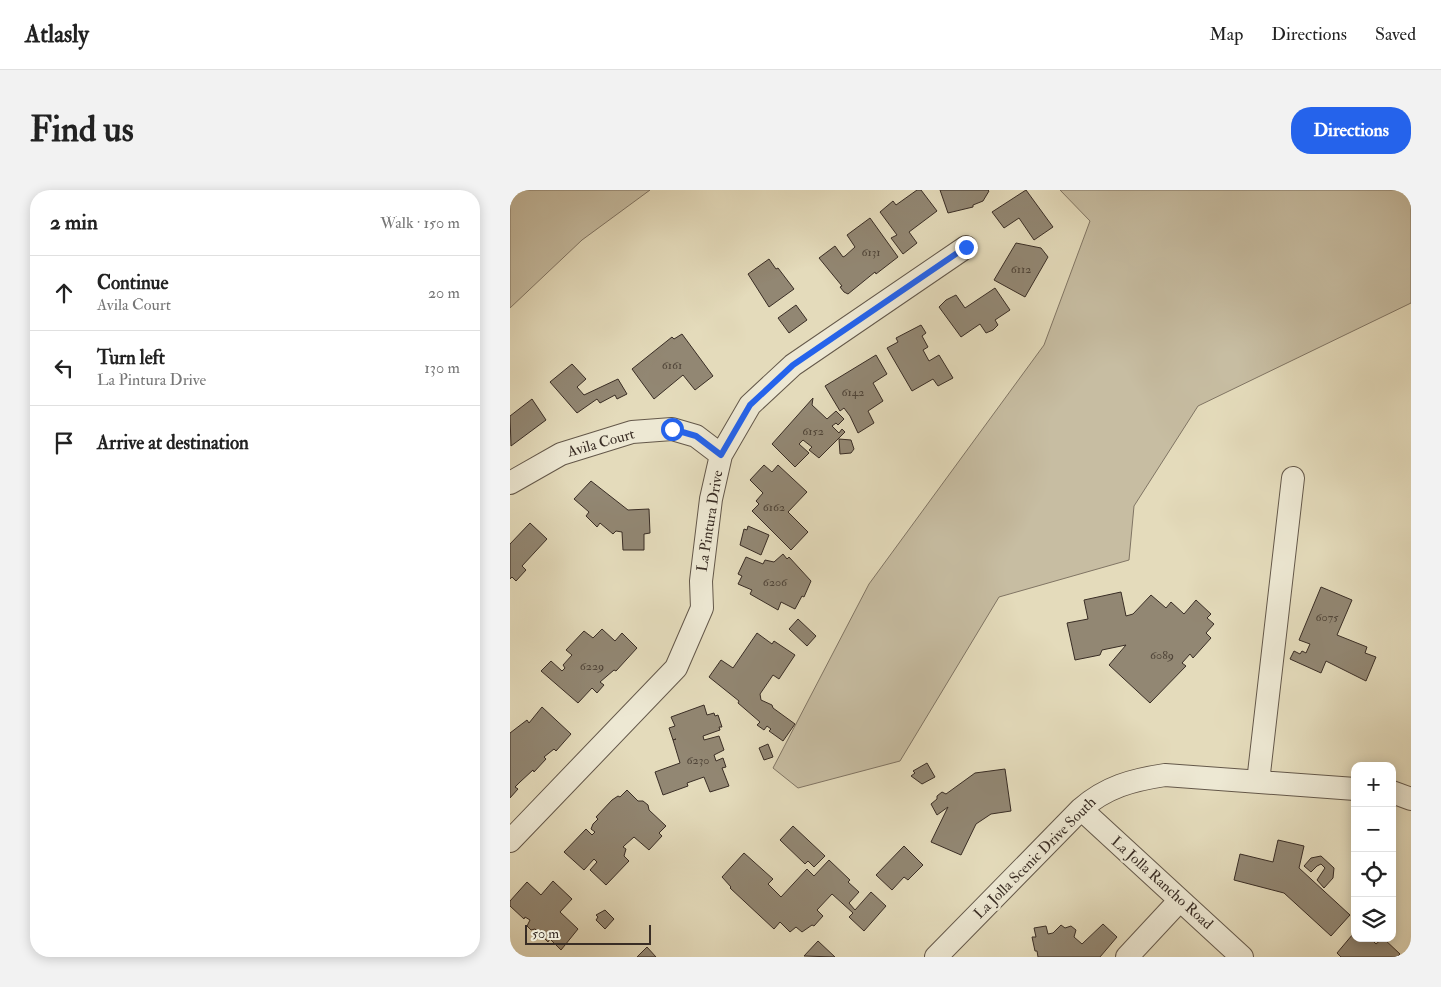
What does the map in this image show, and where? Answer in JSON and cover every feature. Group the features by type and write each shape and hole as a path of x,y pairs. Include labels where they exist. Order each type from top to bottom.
{"street":[{"name":"La Pintura Drive","path":"510,841 676,668 702,608 701,581 711,499 721,455 750,405 793,365 966,247"},
{"name":"Avila Court","path":"510,483 561,454 632,432 672,429 696,436 721,455"},
{"path":"1258,782 1293,478"},
{"name":"La Jolla Scenic Drive South","path":"936,957 1080,809 1098,794 1138,779 1165,775 1351,790"},
{"path":"1396,793 1411,799"},
{"name":"La Jolla Rancho Road","path":"1080,809 1242,957"},
{"path":"1127,957 1180,900"}],"shaded area":[{"path":"510,190 650,190 582,240 510,308"},
{"path":"1060,190 1411,190 1411,303 1198,406 1134,506 1129,560 999,597 900,761 798,788 773,768 869,584 1044,345 1090,221"}],"building":[{"path":"917,190 921,190 937,211 909,232 917,243 903,254 891,238 897,235 880,212 893,201 896,205"},
{"path":"940,190 989,191 983,201 973,205 973,207 948,213"},
{"path":"1026,190 1053,227 1034,240 1019,218 1004,228 992,212"},
{"path":"870,218 898,257 876,274 875,272 848,294 844,292 840,287 842,286 819,258 835,246 843,257 845,256 855,247 847,235"},
{"path":"1016,243 1041,248 1048,257 1025,297 994,280"},
{"path":"769,259 794,289 769,307 748,274"},
{"path":"995,288 1010,310 995,320 998,325 993,330 986,333 980,324 961,337 939,307 946,300 956,295 965,308"},
{"path":"796,305 807,320 789,333 778,318"},
{"path":"921,325 926,333 922,336 928,347 923,350 929,361 939,355 953,378 938,386 933,379 912,391 887,348 898,342 896,338"},
{"path":"682,334 713,376 695,390 683,375 654,399 632,369 672,337 674,339"},
{"path":"876,355 887,374 873,383 883,401 868,411 874,423 858,433 850,416 844,408 840,411 825,386"},
{"path":"572,364 586,379 577,387 584,395 618,379 627,394 617,399 615,395 600,403 597,399 577,413 550,382"},
{"path":"813,398 812,405 827,419 836,411 844,419 838,425 836,423 832,426 839,433 842,429 845,432 819,458 809,450 812,447 803,440 799,444 809,453 795,467 772,444"},
{"path":"532,399 546,420 511,446 510,416"},
{"path":"839,439 851,440 854,449 851,453 840,454"},
{"path":"764,465 772,472 778,465 807,492 788,512 808,532 791,550 752,511 759,504 756,501 763,493 750,480"},
{"path":"591,481 628,510 649,509 650,533 644,534 644,550 623,550 622,532 616,531 613,534 600,523 597,527 586,516 589,512 574,499"},
{"path":"530,523 547,539 522,566 526,570 516,581 512,577 510,579 510,544"},
{"path":"748,526 769,535 761,555 740,545 744,529 747,530"},
{"path":"783,554 787,559 789,557 811,581 804,597 802,596 795,609 781,602 778,610 750,594 752,590 738,584 742,576 738,574 746,557 763,564 765,560 774,562"},
{"path":"1321,587 1352,600 1337,635 1367,647 1365,653 1376,657 1366,681 1326,661 1321,673 1290,659 1294,651 1300,654 1302,651 1306,653 1310,644 1299,640"},
{"path":"1121,592 1126,616 1133,614 1151,595 1166,608 1171,602 1184,614 1196,600 1211,614 1207,618 1214,624 1206,633 1211,638 1193,658 1190,654 1182,663 1186,666 1150,703 1109,665 1126,645 1102,650 1100,655 1075,660 1067,623 1088,619 1084,600"},
{"path":"798,619 816,636 807,646 789,629"},
{"path":"602,629 615,641 622,633 637,648 616,671 614,670 600,682 604,685 597,693 592,688 578,703 541,671 551,661 562,671 565,668 563,665 572,655 566,650 584,631 593,638"},
{"path":"757,633 772,644 774,641 795,655 779,679 773,675 760,694 761,700 772,705 773,708 795,724 783,741 769,731 771,729 767,726 764,730 757,725 760,722 738,703 739,701 709,677 721,660 733,668"},
{"path":"704,705 707,715 714,713 715,716 718,715 722,727 719,727 720,730 703,736 704,740 719,736 724,750 714,755 716,761 723,758 726,767 722,768 729,786 710,792 704,777 687,783 688,786 663,795 655,772 680,763 669,728 675,726 671,717"},
{"path":"542,707 571,734 556,751 554,749 544,757 546,759 534,772 533,770 515,787 518,789 510,798 510,733 527,720 529,723"},
{"path":"768,744 773,757 764,760 759,748"},
{"path":"927,763 935,777 922,784 911,776 915,773 913,771"},
{"path":"1005,769 1011,811 991,814 976,824 961,855 931,842 948,807 937,815 931,804 937,799 937,796 942,792 946,794 975,773"},
{"path":"627,790 638,801 643,801 648,805 649,810 666,826 659,833 662,836 649,850 634,837 625,845 623,847 626,849 624,856 629,861 606,885 590,870 597,862 594,859 584,870 564,852 586,829 592,835 595,832 591,829 598,819 596,817 612,800 618,796 620,797"},
{"path":"793,826 825,856 814,867 808,861 805,864 780,840"},
{"path":"1278,840 1304,846 1299,868 1350,915 1331,936 1284,893 1234,880 1240,854 1273,862"},
{"path":"904,846 923,865 908,880 904,877 892,890 876,875"},
{"path":"744,853 773,879 768,884 781,897 807,869 814,876 829,860 850,880 848,882 859,892 849,903 855,910 871,892 886,906 864,931 849,917 853,913 832,894 817,910 823,916 814,926 812,925 802,932 796,927 790,932 780,922 774,929 730,888 722,877"},
{"path":"1321,856 1334,868 1333,878 1324,888 1317,880 1325,868 1321,864 1311,872 1304,866 1311,858"},
{"path":"553,881 572,899 560,912 578,929 561,950 550,939 548,942 535,929 531,930 527,926 530,920 525,917 524,919 510,906 510,901 527,882 541,895"},
{"path":"605,910 614,919 605,929 596,920 598,917 596,915"},
{"path":"1103,924 1117,937 1100,957 1038,957 1037,951 1035,951 1032,937 1036,937 1034,928 1046,926 1048,934 1053,933 1061,925 1065,928 1071,926 1076,930 1074,937 1082,944"},
{"path":"1351,936 1351,942 1374,942 1376,944 1378,942 1387,942 1400,954 1397,957 1341,957 1337,953"},
{"path":"818,941 835,957 804,956"},
{"path":"647,947 656,957 637,957"}],"route":[{"path":"672,429 696,436 721,455 750,405 793,365 966,247"}]}
